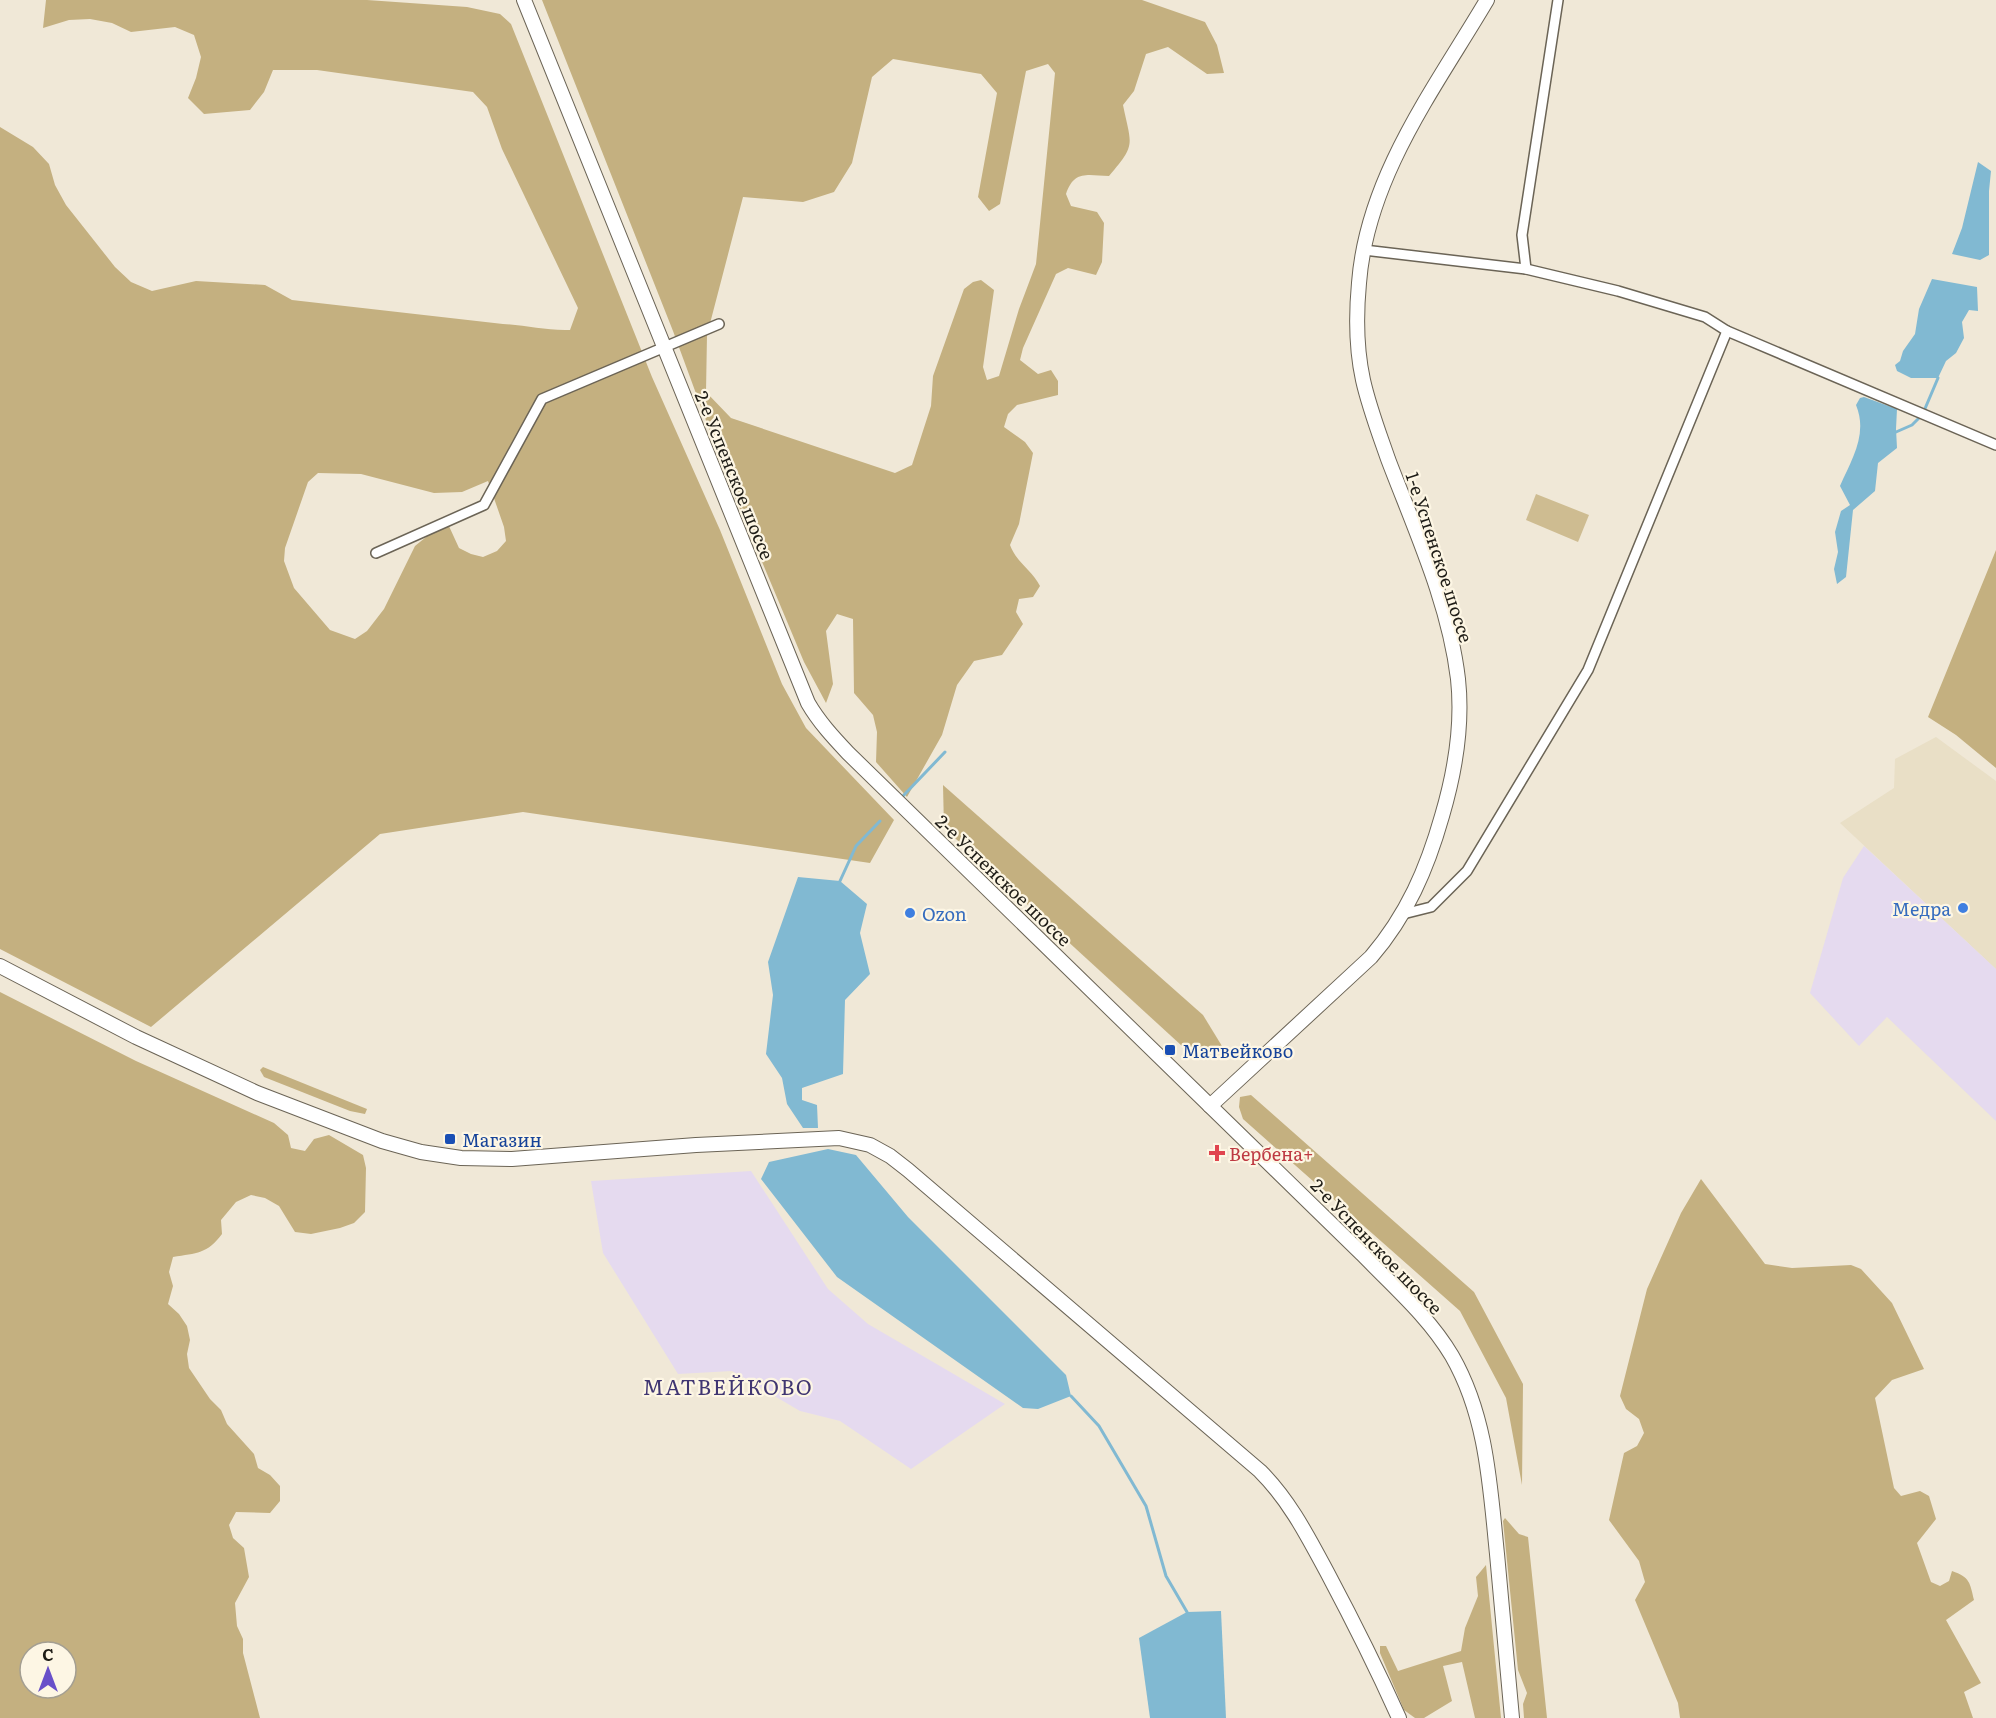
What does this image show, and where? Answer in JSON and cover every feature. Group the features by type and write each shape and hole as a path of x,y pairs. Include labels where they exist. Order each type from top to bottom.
{"main road":[{"name":"2-е Успенское шоссе","path":"524,0 808,703 823,726 1405,1298 1443,1343 1462,1375 1475,1407 1485,1445 1512,1718"},
{"name":"1-е Успенское шоссе","path":"1210,1106 1371,957 1390,935 1403,914 1435,842 1445,805 1456,753 1460,719 1451,638 1433,580 1378,431 1363,382 1358,340 1359,281 1374,209 1390,166 1487,0"},
{"path":"0,966 134,1036 231,1081 382,1141 421,1152 460,1158 512,1159 696,1144 839,1138 870,1146 890,1156 1270,1481 1302,1524 1399,1718"}],"street":[{"path":"1526,269 1522,235 1558,0"},
{"path":"1364,250 1526,269 1618,291 1705,317 1727,331 1996,445"},
{"path":"376,553 484,505 542,399 719,324"},
{"path":"1403,914 1431,907 1467,872 1588,670 1727,331"}],"shaded area":[{"path":"46,0 367,0 467,7 500,14 511,24 652,377 720,530 782,684 806,728 894,820 870,863 523,812 380,834 151,1027 0,949 0,127 33,147 49,164 55,185 66,205 115,267 131,282 152,291 196,281 265,285 292,300 561,330 570,330 578,308 502,149 487,107 473,92 317,70 273,70 264,92 250,110 204,114 188,98 201,57 194,35 175,27 131,32 112,23 90,19 69,20 43,28","holes":["318,473 361,474 434,493 462,492 488,481 504,527 506,541 497,551 483,557 459,548 448,524 436,529 415,546 384,609 367,631 355,639 330,630 294,588 284,561 285,548 308,482"]},
{"path":"542,0 1142,0 1205,22 1217,45 1224,73 1207,74 1168,47 1146,54 1134,91 1123,105 1129,137 1128,150 1124,157 1109,176 1077,177 1069,186 1066,194 1071,206 1097,212 1104,223 1102,262 1096,275 1068,268 1056,274 1023,348 1020,360 1038,374 1051,370 1058,381 1058,395 1017,405 1008,414 1004,427 1025,442 1033,453 1019,524 1010,545 1040,586 1033,597 1019,599 1016,612 1023,624 1002,655 974,661 957,685 942,735 907,797 876,762 877,732 873,715 854,693 853,619 837,614 826,631 833,684 826,703 804,662 729,483 673,331","holes":["893,59 981,74 997,93 978,197 989,211 1000,204 1026,71 1048,64 1055,73 1036,264 1019,309 999,376 987,380 983,367 994,290 981,280 973,282 964,289 933,376 931,406 912,465 895,473 731,418 706,392 707,335 743,197 803,202 834,192 852,163 872,77"]},
{"path":"1536,494 1589,515 1578,542 1526,520"},
{"path":"1996,550 1996,768 1956,735 1928,717"},
{"name":"Медра","path":"1936,737 1996,781 1996,969 1840,823 1894,788 1895,759"},
{"path":"943,785 1203,1015 1225,1051 1182,1046 944,828"},
{"path":"1864,846 1996,969 1996,1121 1887,1017 1859,1046 1810,993 1843,878"},
{"path":"0,992 136,1061 274,1123 288,1135 291,1148 305,1151 314,1139 329,1135 363,1155 366,1168 365,1212 354,1223 311,1234 295,1232 279,1206 265,1198 251,1195 236,1202 221,1220 222,1234 217,1241 195,1253 173,1257 169,1272 173,1286 168,1304 187,1326 190,1340 187,1354 189,1368 210,1399 221,1410 227,1424 254,1454 258,1468 270,1475 280,1486 280,1501 270,1513 236,1512 229,1525 233,1538 244,1548 249,1577 235,1603 237,1626 243,1639 243,1653 260,1718 0,1718"},
{"path":"263,1067 367,1109 365,1114 350,1111 264,1077 260,1070"},
{"path":"1251,1095 1474,1292 1523,1384 1522,1485 1506,1398 1460,1311 1243,1119 1239,1107 1240,1097"},
{"path":"751,1171 828,1289 868,1324 1005,1404 911,1469 840,1421 800,1411 732,1371 678,1374 603,1253 591,1181"},
{"path":"1701,1179 1765,1264 1792,1268 1851,1265 1861,1269 1892,1303 1924,1369 1892,1380 1875,1398 1894,1488 1901,1496 1920,1491 1929,1496 1936,1519 1917,1543 1931,1582 1940,1586 1949,1581 1952,1571 1966,1578 1971,1589 1974,1600 1946,1620 1981,1683 1964,1692 1973,1718 1680,1718 1678,1703 1635,1600 1645,1582 1639,1561 1609,1520 1624,1453 1637,1446 1644,1433 1639,1419 1626,1409 1620,1396 1647,1289 1681,1213"},
{"path":"1505,1518 1519,1534 1528,1537 1547,1718 1524,1718 1523,1704 1527,1693 1518,1670 1503,1521"},
{"path":"1486,1565 1501,1718 1475,1718 1462,1662 1443,1666 1452,1701 1424,1718 1415,1718 1404,1710 1380,1653 1380,1646 1386,1646 1398,1671 1461,1651 1465,1628 1478,1596 1476,1577"}],"water":[{"path":"1978,162 1991,171 1989,255 1980,260 1952,254 1962,228"},
{"path":"1932,279 1977,287 1978,311 1969,310 1962,322 1964,338 1956,353 1946,361 1938,378 1911,378 1897,371 1895,365 1900,361 1903,351 1915,334 1919,309"},
{"path":"1864,397 1897,409 1897,448 1878,463 1875,491 1853,510 1846,577 1837,584 1834,569 1838,552 1835,532 1841,511 1850,505 1840,486 1857,446 1860,426 1856,405 1860,398"},
{"path":"798,877 840,881 867,904 860,933 870,974 845,1000 843,1074 802,1088 802,1100 817,1105 818,1128 803,1128 787,1104 782,1078 766,1054 773,995 768,962"},
{"path":"828,1149 856,1155 908,1217 1066,1375 1071,1396 1038,1409 1023,1408 837,1277 761,1179 769,1162"},
{"path":"1221,1611 1226,1718 1150,1718 1139,1638 1187,1612"}],"waterway":[{"path":"1924,411 1938,378"},
{"path":"1896,432 1912,425 1919,418"},
{"path":"903,796 945,752"},
{"path":"840,881 856,846 880,821"},
{"path":"1071,1396 1099,1426 1146,1506 1166,1576 1187,1612"}],"place":[{"name":"Медра","path":"1963,908"},
{"name":"Ozon","path":"910,913"},
{"name":"Матвейково","path":"1170,1050"},
{"name":"Магазин","path":"450,1139"},
{"name":"Вербена+","path":"1217,1153"}],"district":[{"name":"МАТВЕЙКОВО","path":"728,1385"}]}
